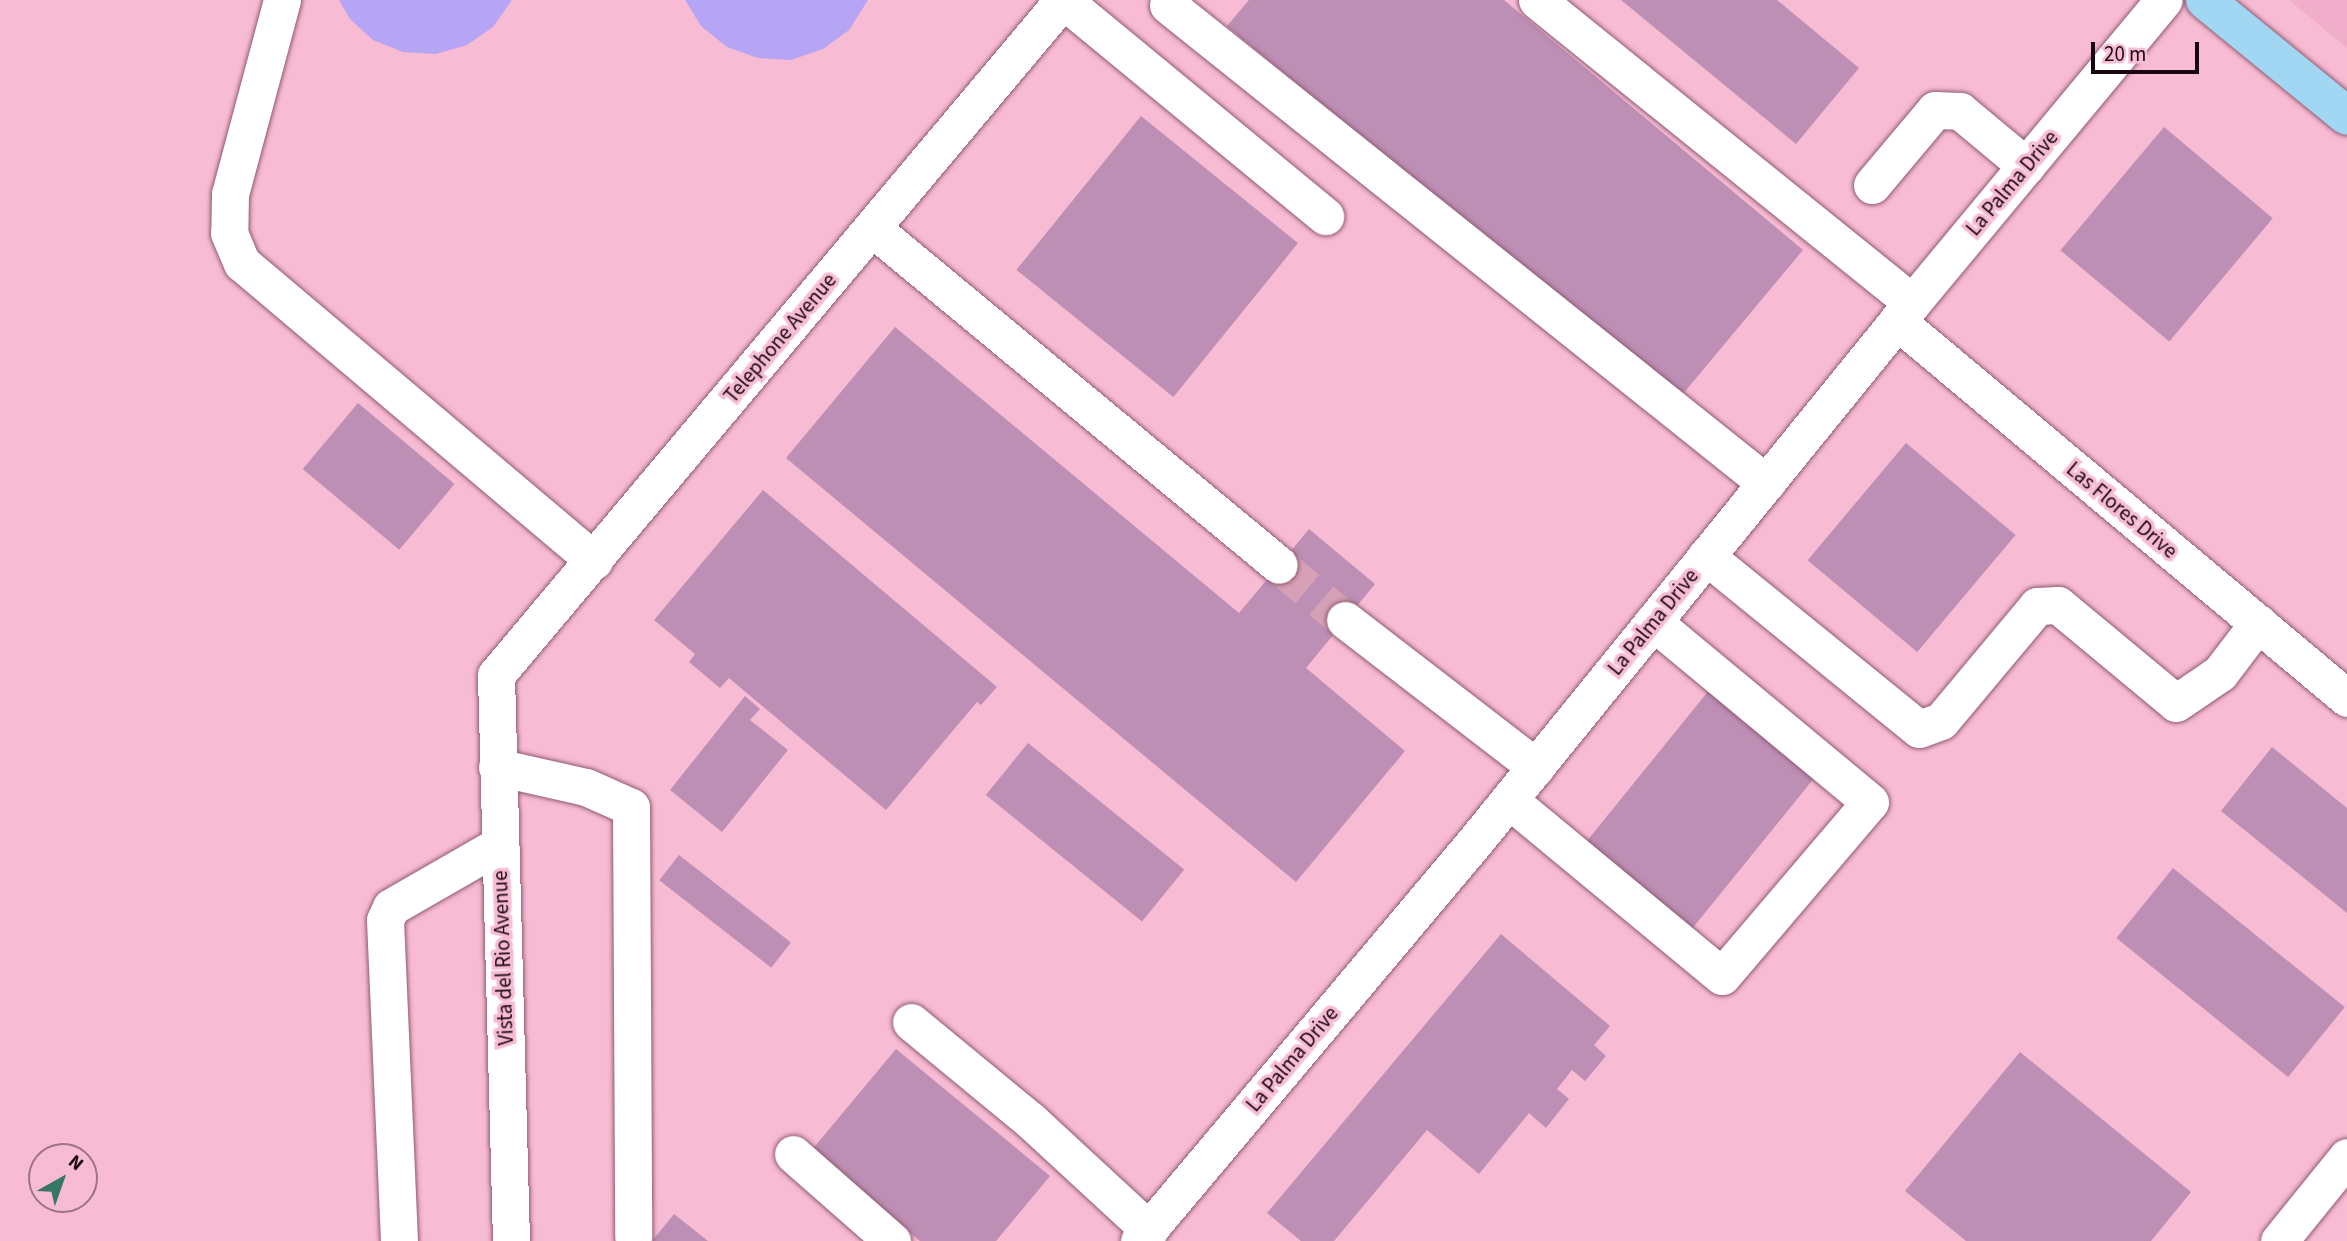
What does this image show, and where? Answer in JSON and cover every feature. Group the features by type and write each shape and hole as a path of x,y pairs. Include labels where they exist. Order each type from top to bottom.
{"main road":[{"path":"2205,0 2347,117"}],"street":[{"path":"282,0 230,194 229,233 242,263 594,560"},
{"path":"1063,0 1325,216"},
{"name":"Telephone Avenue","path":"496,675 1063,0"},
{"name":"Las Flores Drive","path":"1537,0 1904,312 2347,698"},
{"name":"La Palma Drive","path":"1144,1235 1509,800 1904,312 2164,0"},
{"path":"1168,2 1766,483"},
{"path":"1872,186 1935,110 1960,111 2026,166"},
{"path":"872,228 1279,565"},
{"path":"1706,556 1919,729 1941,721 2037,606 2058,605 2176,703 2220,673 2258,623"},
{"path":"1345,620 1536,767"},
{"path":"1509,800 1722,976 1870,802 1653,622"},
{"name":"Vista del Rio Avenue","path":"496,675 511,1241"},
{"path":"497,767 586,788 631,807 633,1237"},
{"path":"399,1241 385,920 391,907 499,845"},
{"path":"911,1022 1031,1121 1144,1235"},
{"path":"793,1154 892,1241"},
{"path":"2289,1237 2347,1157"}],"shaded area":[{"path":"339,0 512,0 493,27 467,45 436,54 403,52 373,40 350,19"},
{"path":"685,0 868,0 849,30 823,49 791,60 758,58 727,47 701,26"},
{"path":"2289,0 2347,0 2347,48"}],"building":[{"path":"1249,0 1504,0 1803,250 1677,401 1227,26"},
{"path":"1621,0 1777,0 1859,68 1796,144"},
{"path":"1141,116 1298,243 1173,397 1016,270"},
{"path":"2164,127 2273,218 2169,342 2061,250"},
{"path":"895,327 1239,613 1309,529 1375,584 1306,668 1405,751 1296,882 786,458"},
{"path":"358,403 455,484 399,550 303,469"},
{"path":"1906,443 2016,535 1917,652 1808,560"},
{"path":"763,490 997,687 981,705 977,702 886,810 729,678 720,688 689,662 695,654 654,620"},
{"path":"1710,689 1816,775 1692,929 1585,843"},
{"path":"745,696 760,709 750,720 788,750 722,832 670,790"},
{"path":"1028,743 1184,869 1142,922 986,795"},
{"path":"2272,747 2347,808 2347,913 2221,811"},
{"path":"679,855 791,942 771,968 659,880"},
{"path":"2173,868 2345,1007 2288,1077 2116,938"},
{"path":"1501,934 1610,1026 1594,1045 1606,1056 1585,1081 1572,1070 1557,1089 1569,1099 1546,1128 1529,1113 1479,1174 1427,1130 1334,1241 1301,1241 1267,1213"},
{"path":"896,1049 1050,1176 996,1241 920,1241 811,1151"},
{"path":"2020,1052 2191,1192 2151,1241 1966,1241 1905,1191"},
{"path":"674,1214 708,1241 652,1241"}],"tunnel":[{"path":"1279,565 1345,620"}]}
